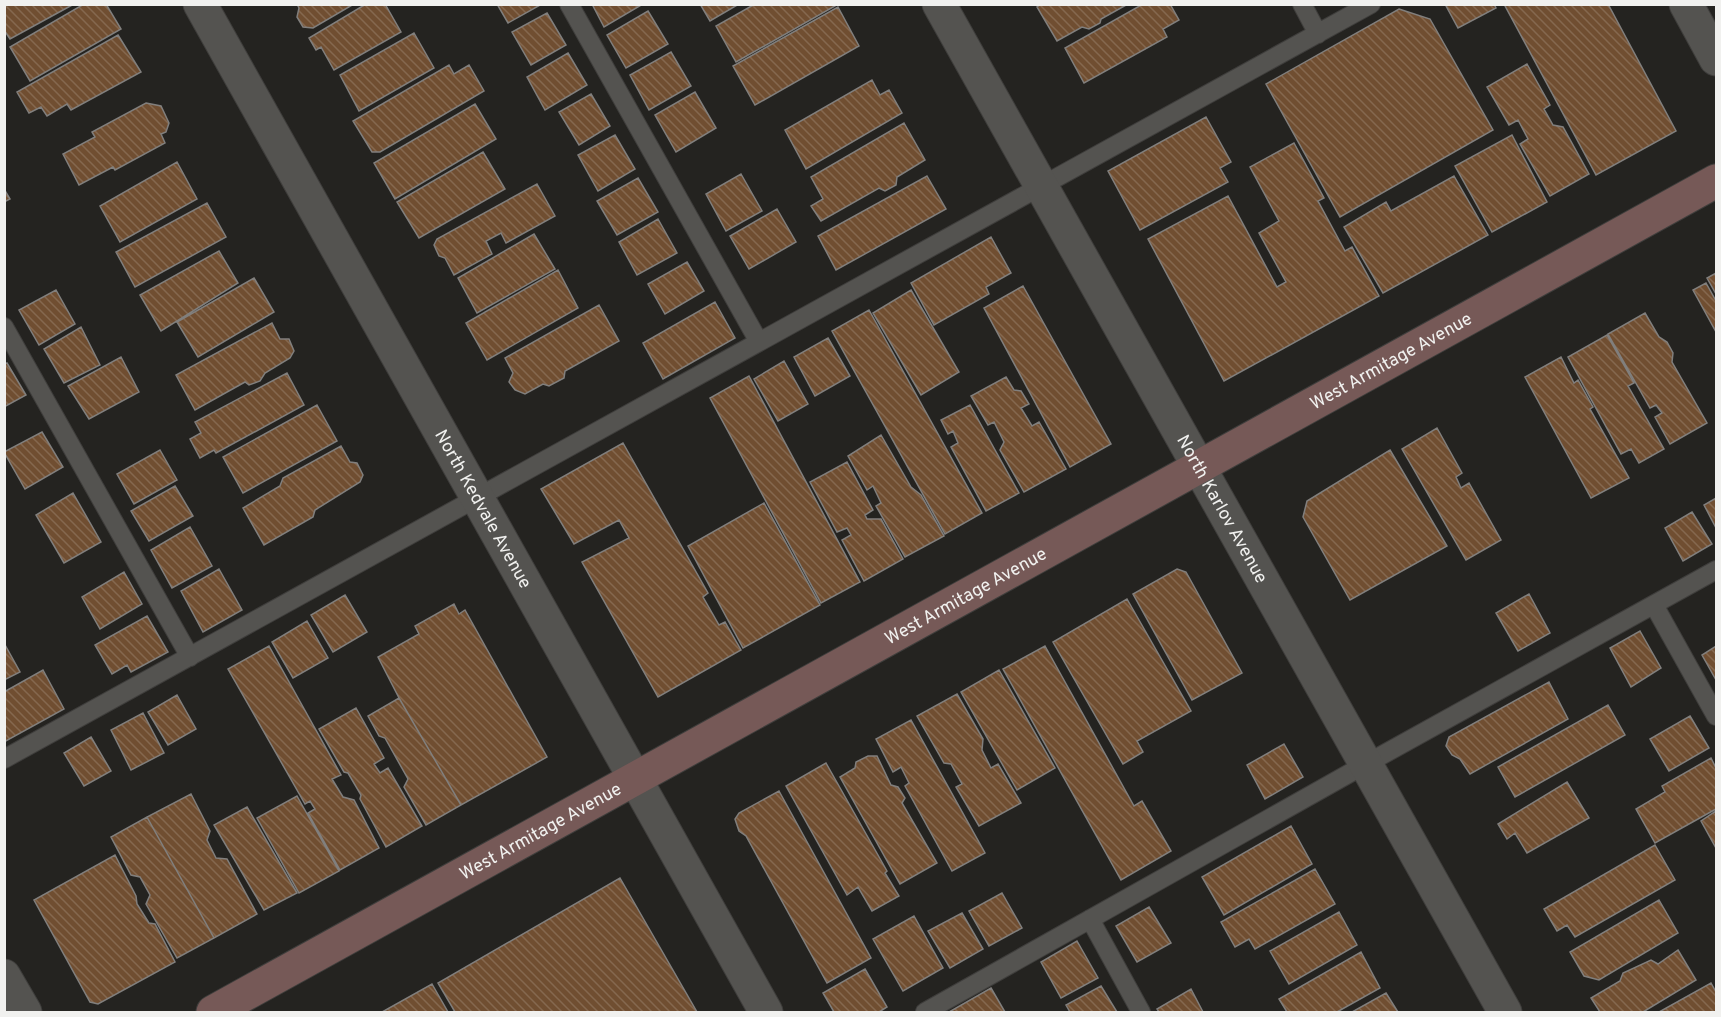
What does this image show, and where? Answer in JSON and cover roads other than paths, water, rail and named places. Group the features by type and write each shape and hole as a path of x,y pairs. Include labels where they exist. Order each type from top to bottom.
{"main road":[{"name":"West Armitage Avenue","path":"213,1012 1716,182"}],"street":[{"name":"North Kedvale Avenue","path":"200,4 766,1012"},
{"name":"North Karlov Avenue","path":"939,4 1505,1012"},
{"path":"1686,4 1716,59"},
{"path":"4,976 25,1012"}],"lane":[{"path":"569,4 759,342"},
{"path":"1302,4 1318,34"},
{"path":"4,759 1371,4"},
{"path":"4,327 190,657"},
{"path":"925,1012 1716,570"},
{"path":"1654,604 1716,716"},
{"path":"1090,919 1141,1012"}]}
